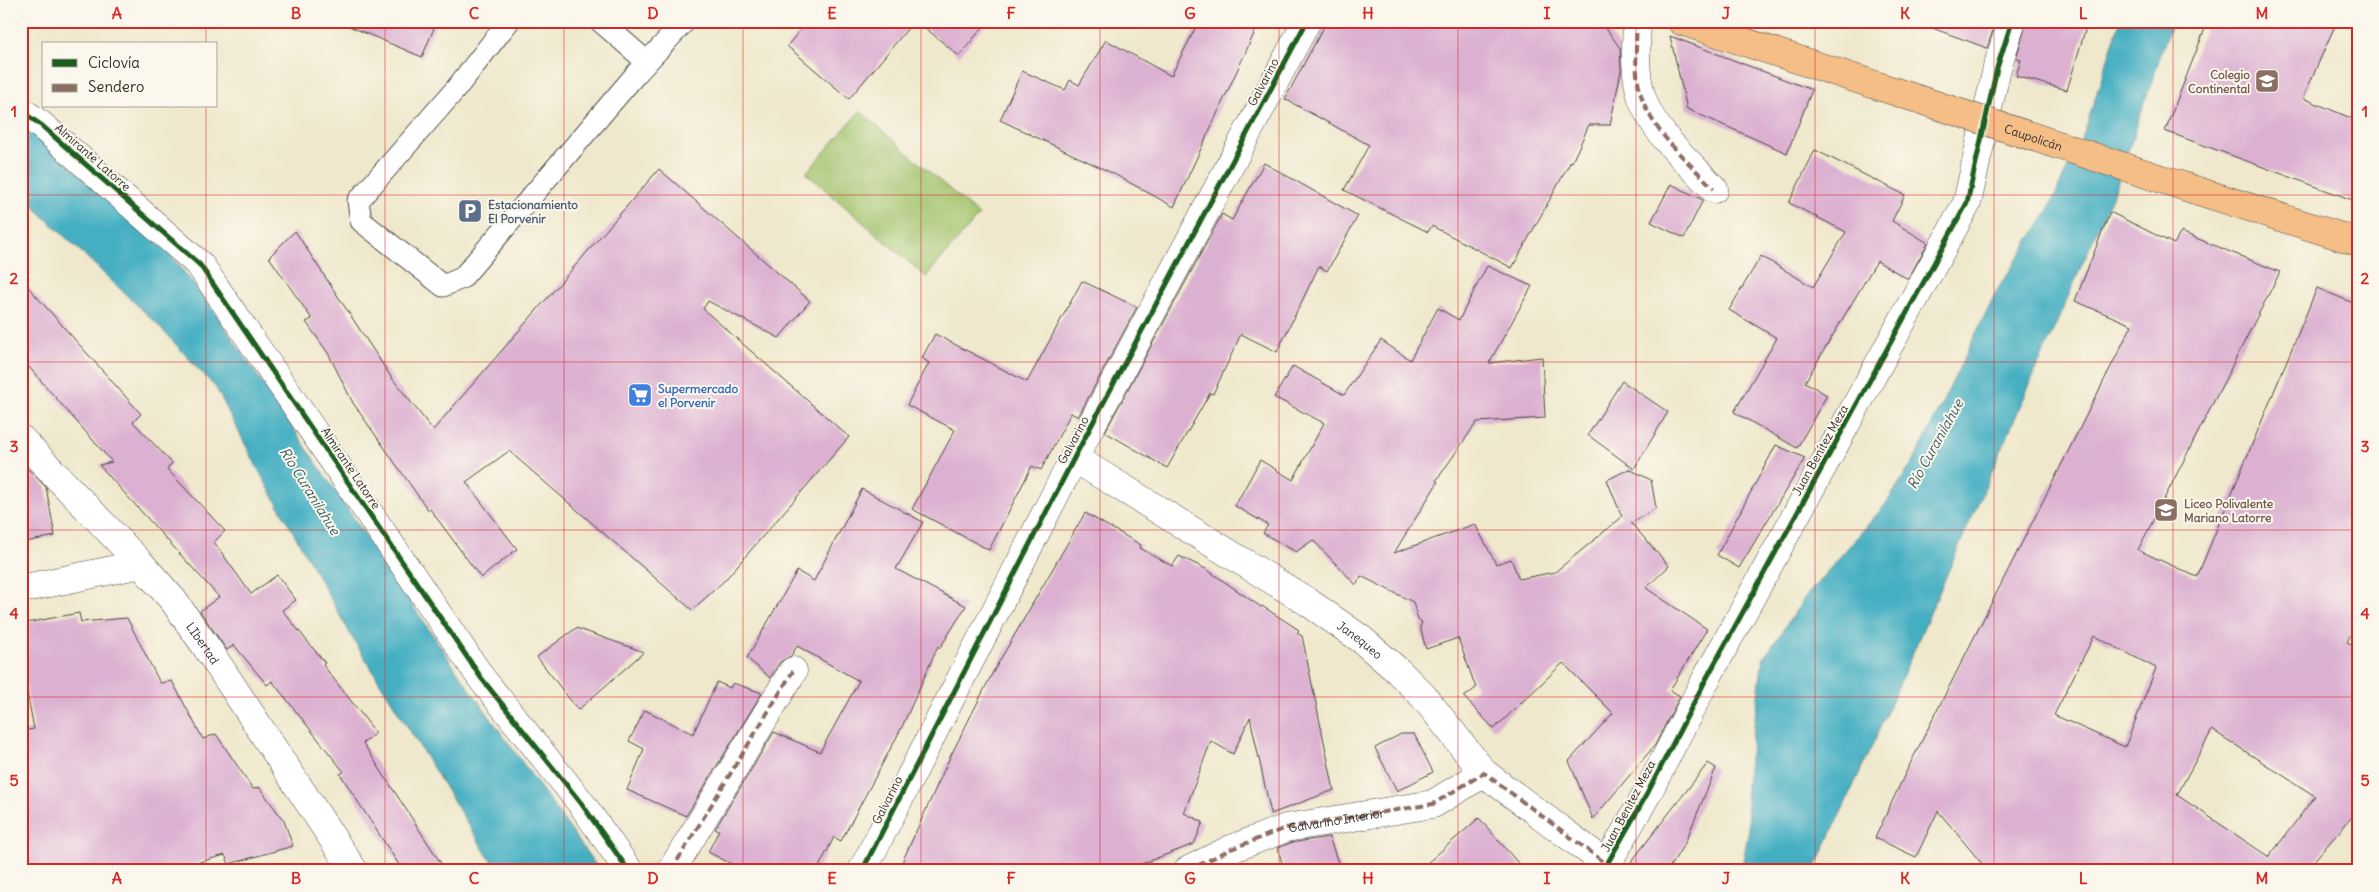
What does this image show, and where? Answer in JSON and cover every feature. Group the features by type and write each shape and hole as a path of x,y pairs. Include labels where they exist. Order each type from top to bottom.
{"main road":[{"name":"Caupolicán","path":"1682,21 2358,242"}],"street":[{"name":"Galvarino","path":"862,871 1074,458 1307,21"},
{"path":"1637,21 1635,63 1642,98 1657,127 1714,189"},
{"name":"Juan Benítez Meza","path":"1605,868 1966,203 1997,68 2012,21"},
{"name":"Almirante Latorre","path":"21,111 41,126 200,265 482,679 581,803 629,871"},
{"name":"LIbertad","path":"21,439 173,600 208,648 344,869"},
{"name":"Janequeo","path":"1074,458 1308,602 1361,639 1398,671 1424,698 1484,773 1605,868"},
{"path":"21,589 141,564"},
{"path":"671,871 793,671"},
{"name":"Galvarino Interior","path":"1187,871 1231,849 1286,828 1433,804 1484,773"}],"lane":[{"path":"509,21 454,90 358,201 360,221 443,286 462,278 647,62 685,21"},
{"path":"600,21 647,62"}],"green space":[{"path":"860,111 979,215 926,277 806,173"}],"water":[{"name":"Río Curanilahue","path":"2120,21 2172,21 2116,187 1876,737 1814,871 1741,871 1749,829 1746,783 1763,659 1806,596 1885,505 1915,459 1996,292 2048,211 2084,133"},
{"name":"Río Curanilahue","path":"21,123 170,254 207,301 457,671 600,871 497,871 353,639 259,471 216,388 156,323 21,195"}],"building":[{"path":"337,21 437,21 422,57"},
{"path":"808,21 914,21 849,99 787,46"},
{"path":"917,21 988,21 959,56"},
{"path":"1199,21 1260,21 1174,207 1114,174 1000,120 1022,71 1065,90 1070,80 1079,85 1106,40 1171,76"},
{"path":"1327,21 1591,21 1605,27 1620,48 1621,71 1610,125 1589,125 1572,162 1512,268 1432,226 1428,232 1344,190 1369,145 1285,99"},
{"path":"1925,21 1996,21 1987,48 1924,25"},
{"path":"2027,21 2088,21 2067,90 2016,76 2021,60 2016,58"},
{"name":"Colegio Continental","path":"2208,21 2337,21 2303,98 2358,121 2358,202 2165,131"},
{"path":"1670,36 1812,90 1787,153 1687,109"},
{"path":"1815,150 1905,195 1892,221 1928,243 1908,279 1877,261 1805,382 1827,395 1797,448 1734,412 1777,338 1729,310 1761,256 1813,287 1846,232 1789,203"},
{"path":"1264,163 1358,216 1327,271 1319,266 1277,352 1241,334 1213,394 1210,393 1167,468 1105,432 1222,214 1232,220"},
{"name":"Supermercado el Porvenir","path":"659,169 810,301 779,338 708,301 703,309 849,437 724,581 692,610 509,451 466,482 517,549 481,578 430,509 428,510 353,403 328,353 306,322 312,319 269,257 295,231 391,377 433,430"},
{"path":"1671,184 1703,200 1684,238 1651,222"},
{"name":"Liceo Polivalente Mariano Latorre","path":"2110,212 2174,244 2181,232 2280,272 2138,550 2197,577 2317,288 2358,305 2358,620 2347,642 2358,647 2358,810 2305,871 1988,871 1938,811 1916,857 1875,838 1905,774 2132,325 2075,301","holes":["2094,636 2156,668 2125,747 2054,715","2212,730 2315,796 2269,857 2177,795"]},
{"path":"1487,266 1532,286 1489,363 1542,357 1545,418 1477,422 1436,481 1438,482 1394,553 1475,524 1496,564 1511,559 1519,579 1555,572 1622,517 1607,480 1629,469 1651,480 1656,508 1631,523 1669,566 1646,588 1707,629 1670,690 1680,696 1655,745 1593,819 1569,761 1613,713 1563,663 1494,729 1464,697 1476,688 1458,638 1426,649 1420,627 1422,622 1418,620 1413,602 1361,576 1356,585 1313,540 1296,552 1263,533 1268,525 1235,506 1260,460 1293,480 1324,423 1274,397 1293,366 1344,395 1381,340 1410,360 1438,308 1459,320"},
{"path":"21,279 141,414 133,422 172,463 167,469 225,531 214,542 251,594 277,575 296,600 282,610 325,663 323,665 376,733 363,743 446,871 403,871 340,774 344,772 272,681 267,685 234,645 227,650 224,646 200,611 219,597 99,465 112,462 21,358"},
{"path":"1082,281 1137,307 1078,417 1071,413 1041,470 1032,466 989,550 912,509 955,430 907,405 929,363 922,358 935,334 1027,382"},
{"path":"1622,381 1668,412 1634,469 1588,435"},
{"path":"1776,445 1805,458 1739,568 1717,555"},
{"path":"21,462 46,487 55,536 21,543"},
{"path":"862,489 923,522 896,569 966,606 940,648 938,646 902,727 841,841 834,837 817,871 745,871 708,852 719,830 715,829 774,732 820,752 859,681 797,646 791,656 780,662 770,678 747,658 797,571 814,581"},
{"path":"1085,513 1141,545 1140,548 1172,566 1179,556 1206,569 1261,607 1299,630 1297,633 1302,636 1334,790 1271,814 1250,717 1233,754 1211,741 1184,813 1203,822 1194,844 1123,871 898,871 951,755 992,674"},
{"path":"79,613 81,622 127,618 160,683 172,681 203,739 216,734 253,789 259,787 284,821 293,846 229,864 225,855 167,871 21,871 21,731 34,729 21,661 21,624"},
{"path":"576,628 644,652 578,710 537,657"},
{"path":"717,682 730,688 733,683 762,693 686,816 627,790 644,749 629,741 645,710 693,734"},
{"path":"1401,734 1414,734 1433,772 1397,791 1375,748"},
{"path":"1708,763 1716,768 1685,843 1667,871 1624,871"},
{"path":"1479,818 1525,871 1418,871"},
{"path":"1329,837 1341,871 1284,871 1278,848 1290,843"}],"marked path":[{"path":"1637,21 1636,60 1639,89 1642,98 1655,124 1663,135 1714,189"},
{"path":"671,871 793,671"},
{"path":"1187,871 1231,849 1286,828 1433,804 1484,773 1608,865"}],"cycle path":[{"path":"862,871 1074,458 1307,21"},
{"path":"1603,871 1647,794 1704,683 1967,203 1997,68 2012,21"},
{"path":"21,111 41,125 200,265 482,679 581,803 629,871"}],"place":[{"name":"Colegio Continental","path":"2267,81"},
{"name":"Estacionamiento El Porvenir","path":"470,211"},
{"name":"Supermercado el Porvenir","path":"640,395"},
{"name":"Liceo Polivalente Mariano Latorre","path":"2166,510"}]}
